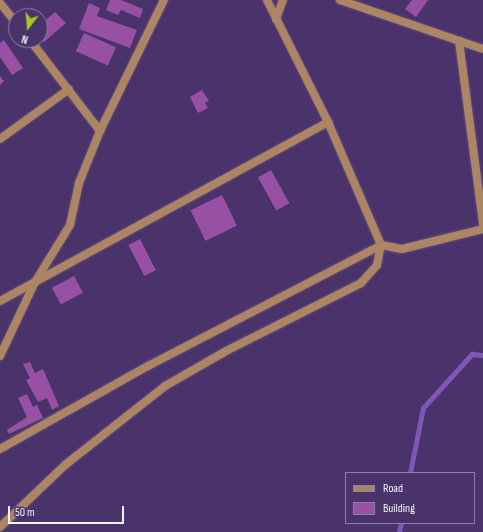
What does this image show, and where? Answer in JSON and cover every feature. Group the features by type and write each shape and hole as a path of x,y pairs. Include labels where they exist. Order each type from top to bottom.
{"street":[{"path":"0,356 35,282 70,225 79,182 100,131 164,0"},
{"path":"0,527 65,465 166,386 226,351 361,283 377,265 381,245 328,122 267,0"},
{"path":"276,19 283,0"},
{"path":"340,0 483,49"},
{"path":"0,3 8,13"},
{"path":"459,41 483,223"},
{"path":"36,48 100,131"},
{"path":"0,139 69,89"},
{"path":"0,301 328,122"},
{"path":"0,449 148,366 381,245 402,249 483,229"}],"building":[{"path":"110,0 121,0 143,9 140,18 121,10 118,15 106,10"},
{"path":"412,0 428,0 416,17 405,9"},
{"path":"89,3 100,8 97,16 137,30 130,48 79,29"},
{"path":"55,12 66,23 48,39 48,18"},
{"path":"84,33 116,47 108,66 76,51"},
{"path":"4,40 23,68 12,75 0,57 0,43"},
{"path":"0,76 4,81 0,85"},
{"path":"202,90 209,101 205,103 208,108 198,113 190,97"},
{"path":"271,170 289,203 276,211 258,177"},
{"path":"222,195 237,226 205,241 191,210"},
{"path":"140,239 156,270 144,276 128,245"},
{"path":"74,276 83,293 61,305 52,288"},
{"path":"30,362 35,373 43,369 59,406 52,410 47,398 38,402 26,380 30,378 23,364"},
{"path":"27,394 33,407 37,405 43,418 9,434 7,430 27,417 18,398"}],"waterway":[{"path":"410,472 423,408 472,354 483,355"},
{"path":"399,532 401,524"}]}
